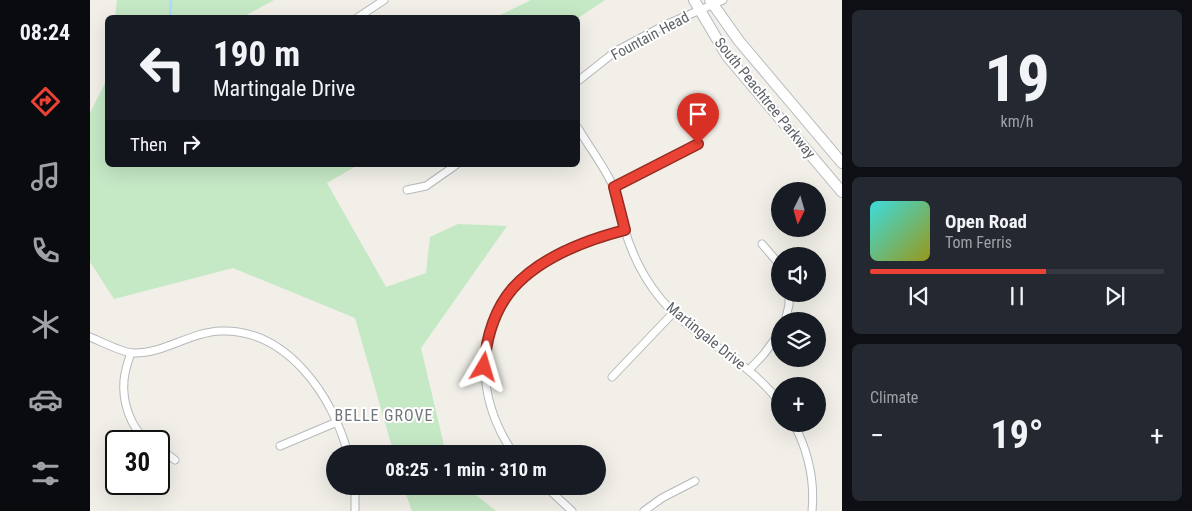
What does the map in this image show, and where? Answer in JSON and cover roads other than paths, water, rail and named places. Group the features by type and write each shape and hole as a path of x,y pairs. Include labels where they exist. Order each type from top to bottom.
{"main road":[{"name":"South Peachtree Parkway","path":"694,0 727,56 842,192"},
{"name":"South Peachtree Parkway","path":"715,1 738,41 842,163"}],"street":[{"path":"360,15 374,2 384,0"},
{"name":"Fountain Head","path":"580,79 616,51 715,1"},
{"name":"Martingale Drive","path":"580,131 614,187 634,256 649,283 672,312 749,370 771,392"},
{"path":"614,187 698,144"},
{"path":"407,190 426,186 453,167"},
{"path":"509,445 498,427 485,386 484,367 487,342 498,312 512,290 537,268 583,242 625,230"},
{"path":"762,244 771,254"},
{"path":"612,377 672,312"},
{"path":"90,337 131,353 149,352 196,336 220,331 256,336 279,348 295,362 324,398 337,422 345,445"},
{"path":"749,370 771,344"},
{"path":"131,353 124,379 124,398 138,430"},
{"path":"280,446 337,422"},
{"path":"798,432 810,466 812,511"},
{"path":"170,456 175,460"},
{"path":"644,511 662,498 695,481"},
{"path":"355,495 356,511"},
{"path":"555,495 572,511"}],"waterway":[{"path":"170,15 171,0"}],"district":[{"name":"BELLE GROVE","path":"384,415"}]}
